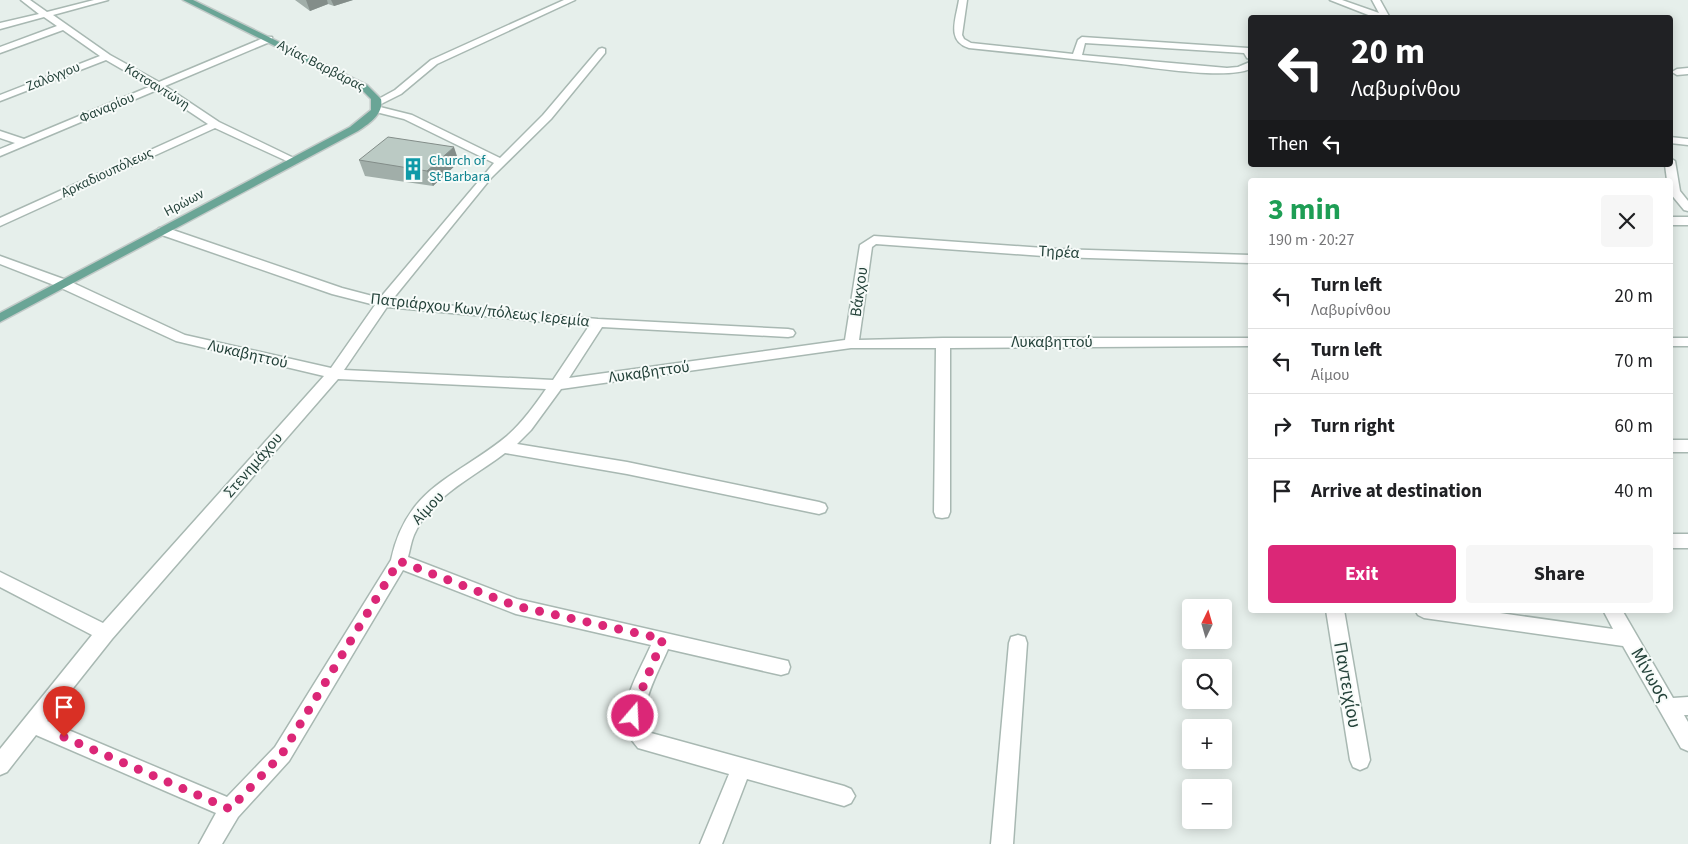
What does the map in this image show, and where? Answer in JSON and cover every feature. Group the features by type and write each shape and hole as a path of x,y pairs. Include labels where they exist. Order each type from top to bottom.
{"main road":[{"name":"Αγίας Βαρβάρας","path":"187,0 364,87 373,94 377,105"},
{"name":"Ηρώων","path":"0,318 354,129 372,116 377,105"}],"street":[{"name":"Κατσαντώνη","path":"25,0 107,57 158,86 215,124 295,161"},
{"path":"0,26 104,0"},
{"path":"377,105 398,92 434,62 571,0"},
{"path":"963,0 958,35 960,40 982,47 1227,71 1240,70 1248,66"},
{"path":"1334,0 1377,15"},
{"path":"1376,0 1384,15"},
{"path":"0,50 64,27"},
{"name":"Φαναρίου","path":"0,153 269,39"},
{"path":"1077,55 1082,40 1248,51"},
{"path":"500,162 547,117 602,51"},
{"name":"Ζαλόγγου","path":"0,98 107,57"},
{"path":"1677,72 1688,71"},
{"name":"Αγίας Βαρβάρας","path":"377,105 408,117 500,162"},
{"name":"Αρκαδιουπόλεως","path":"0,222 215,124"},
{"path":"0,134 24,143"},
{"path":"1673,140 1688,142"},
{"name":"Στενημάχου","path":"0,765 105,633 334,374 383,303 500,162"},
{"path":"1673,184 1674,191 1688,208"},
{"path":"1673,221 1688,221"},
{"name":"Πατριάρχου Κων/πόλεως Ιερεμία","path":"163,231 337,291 383,303 598,323 788,333"},
{"name":"Τηρέα","path":"868,242 880,240 1057,253 1248,259"},
{"name":"Βάκχου","path":"852,344 866,245 868,242"},
{"name":"Λυκαβηττού","path":"0,260 64,284 181,338 334,374 556,386 852,344 943,342 1248,342"},
{"name":"Αίμου","path":"210,844 230,809 282,754 399,561 405,534 417,515 434,497 525,427 556,386 598,323"},
{"path":"942,512 943,342"},
{"path":"1673,342 1688,342"},
{"path":"1673,446 1688,446"},
{"path":"501,447 627,468 819,508"},
{"path":"1673,541 1688,541"},
{"path":"399,561 516,606 781,667"},
{"path":"0,579 105,633"},
{"name":"Παντειχίου","path":"1336,613 1360,760"},
{"path":"1445,613 1629,639"},
{"name":"Μίνωος","path":"1614,613 1688,740"},
{"path":"663,639 635,706 633,716 634,726 638,734 645,741 844,796"},
{"path":"1002,844 1018,643"},
{"path":"1668,707 1688,706"},
{"path":"33,724 230,809"},
{"path":"711,844 741,769"}],"building":[{"path":"388,137 454,147 427,171 359,160"}],"place":[{"name":"Church of St Barbara","path":"413,169"}],"route":[{"path":"64,737 230,809 282,754 399,561 516,606 663,639 635,706 633,716"}]}
